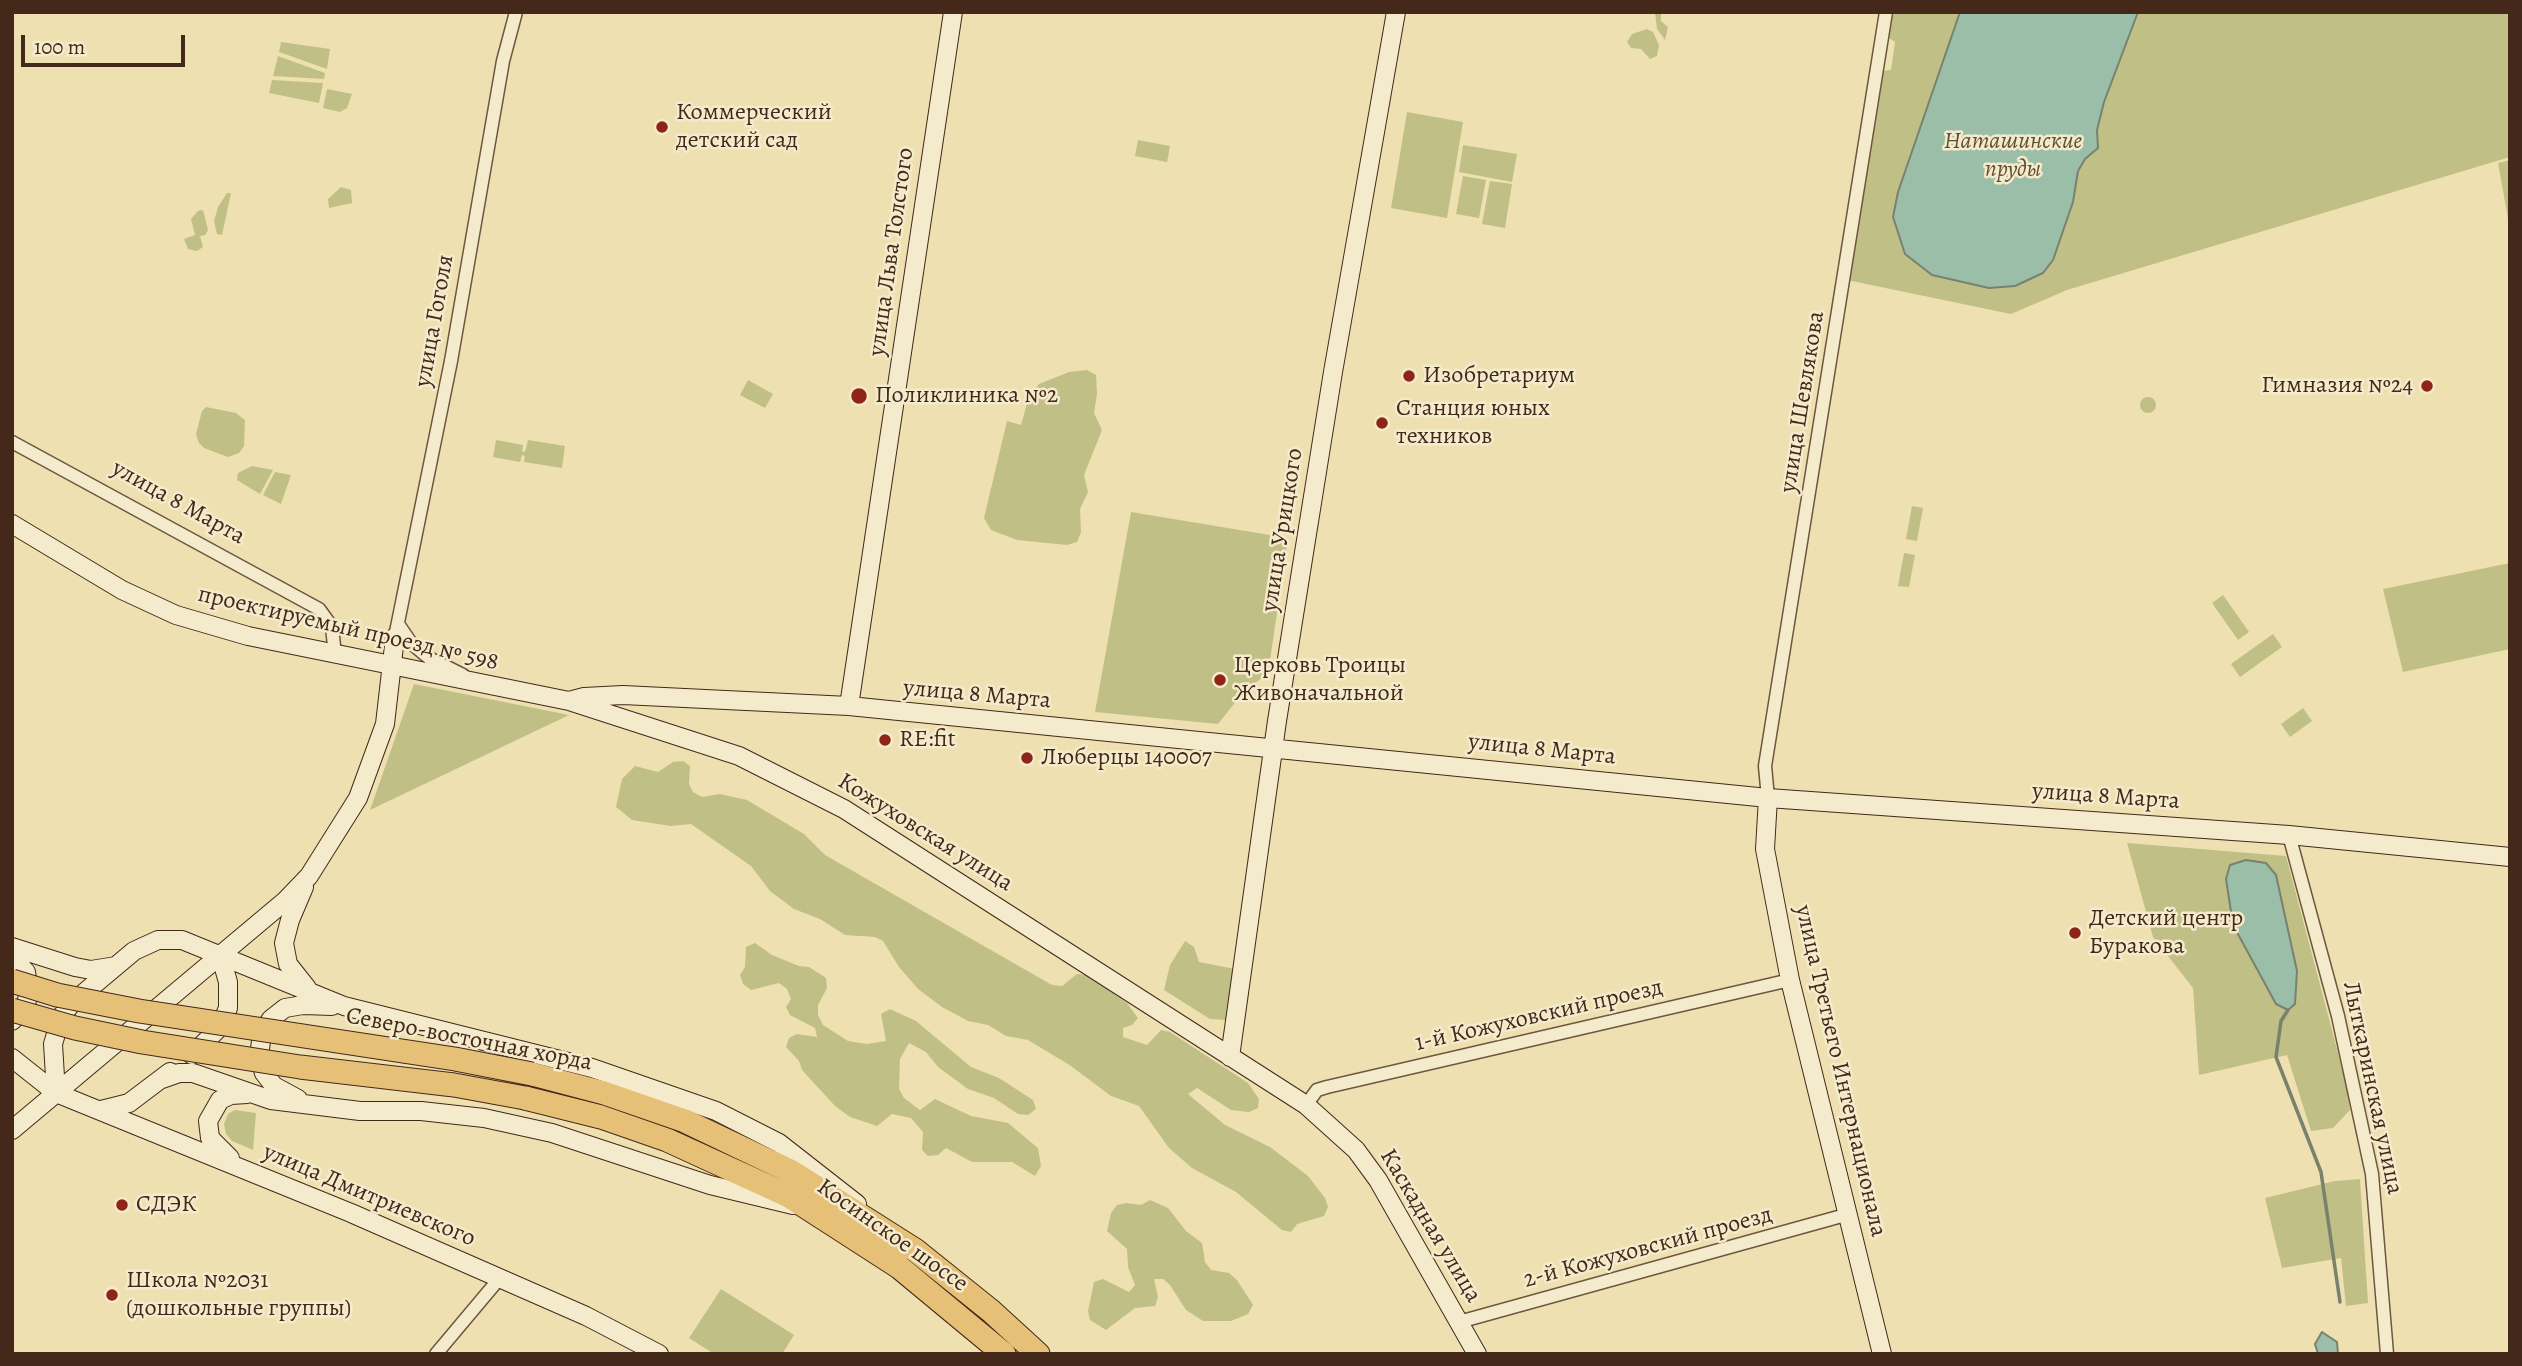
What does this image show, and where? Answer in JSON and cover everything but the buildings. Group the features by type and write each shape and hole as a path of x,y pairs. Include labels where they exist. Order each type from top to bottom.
{"highway":[{"name":"Северо-восточная хорда","path":"12,981 57,995 111,1006 532,1074 604,1093 685,1121 792,1172 889,1232"},
{"name":"Северо-восточная хорда","path":"12,1010 75,1028 142,1042 300,1067 454,1085 525,1098 601,1117 667,1140 743,1172"},
{"name":"Косинское шоссе","path":"743,1172 820,1215 898,1267 1004,1354"},
{"name":"Косинское шоссе","path":"889,1232 991,1311 1038,1354"}],"street":[{"name":"улица Гоголя","path":"397,631 451,361 503,61 516,12"},
{"name":"улица Льва Толстого","path":"849,706 953,12"},
{"name":"улица Урицкого","path":"1230,1057 1274,749 1333,372 1396,12"},
{"name":"улица Шевлякова","path":"1768,797 1765,766 1886,12"},
{"name":"улица 8 Марта","path":"12,442 320,609 332,627 334,646 330,654"},
{"name":"проектируемый проезд № 598","path":"12,524 122,590 176,615 248,636 330,654 569,701"},
{"path":"312,993 292,971 284,943 290,920 309,876 358,798 385,723 397,631"},
{"path":"397,631 429,657 482,685"},
{"name":"улица 8 Марта","path":"569,701 604,695 849,706 1768,797 2289,835 2510,857"},
{"path":"652,728 642,721 640,710 656,697"},
{"name":"Кожуховская улица","path":"569,701 739,757 845,809 1230,1057"},
{"name":"улица Третьего Интернационала","path":"1768,797 1765,849 1790,980 1882,1354"},
{"name":"Лыткаринская улица","path":"2289,835 2338,1016 2372,1174 2387,1354"},
{"path":"12,1130 285,901 309,876"},
{"path":"56,1093 52,1044 61,1017 72,1003 134,951 158,940 182,940 344,1006 592,1068 716,1111 779,1143 828,1179 889,1232"},
{"path":"12,947 91,970 116,966"},
{"path":"99,1110 129,1103 155,1085 213,1036 225,1018 230,995 220,954"},
{"path":"12,957 26,972 29,992 25,1008 12,1021"},
{"name":"1-й Кожуховский проезд","path":"1306,1105 1317,1090 1327,1087 1790,980"},
{"path":"314,1106 281,1091 269,1080 259,1057 259,1041 271,1019 285,1008 303,1004 344,1006"},
{"name":"Каскадная улица","path":"1230,1057 1306,1105 1356,1150 1378,1180 1476,1354"},
{"name":"улица Дмитриевского","path":"12,1058 56,1093 240,1167 499,1279 611,1328 659,1354"},
{"path":"170,1138 146,1120 144,1103 155,1085 179,1073 193,1073 250,1094 314,1106 360,1111 453,1113 507,1122 604,1148 710,1185 794,1205 820,1215"},
{"path":"240,1167 214,1144 208,1121 211,1111 225,1097 250,1094"},
{"name":"2-й Кожуховский проезд","path":"1459,1322 1849,1214"},
{"path":"436,1354 499,1279"}],"green space":[{"path":"1655,12 1661,12 1661,21 1668,27 1665,40 1657,29"},
{"name":"Наташинские пруды","path":"1890,12 2510,12 2510,157 2067,290 2011,314 1847,280 1881,71 1891,70 1895,42 1886,36"},
{"path":"1647,29 1653,32 1659,45 1657,56 1650,59 1641,49 1631,48 1627,42 1632,34"},
{"path":"281,42 330,49 327,69 279,52"},
{"path":"278,56 325,73 324,79 273,76"},
{"path":"272,80 323,83 319,103 269,93"},
{"path":"327,89 352,94 347,108 340,112 323,108"},
{"path":"1407,112 1463,122 1447,218 1391,208"},
{"path":"1138,140 1170,146 1167,162 1135,156"},
{"path":"1463,145 1517,154 1512,182 1459,172"},
{"path":"2510,160 2510,230 2498,163"},
{"path":"1463,176 1486,180 1479,218 1456,214"},
{"path":"1490,181 1512,184 1505,228 1482,224"},
{"path":"341,187 351,190 352,203 329,208 328,199"},
{"path":"227,193 231,193 222,235 217,234 214,221 218,207"},
{"path":"203,210 208,230 205,235 200,236 203,247 197,251 188,249 184,239 195,235 191,219 198,211"},
{"path":"1087,370 1096,375 1094,413 1102,430 1084,475 1088,492 1080,509 1081,532 1077,542 1067,545 1017,540 991,530 984,518 1007,421 1021,425 1029,396 1039,384 1069,372"},
{"path":"748,380 773,394 765,408 740,395"},
{"path":"2148,397 2154,399 2154,411 2148,413 2142,411 2140,405 2142,399"},
{"path":"206,407 236,413 245,420 244,446 239,453 228,457 204,448 199,443 196,434 202,411"},
{"path":"496,440 523,445 522,451 525,452 528,440 565,446 562,468 524,462 525,456 522,455 520,462 493,457"},
{"path":"252,466 273,470 260,494 237,480 238,473"},
{"path":"275,472 291,475 281,504 263,495"},
{"path":"1912,506 1923,508 1917,541 1906,539"},
{"path":"1131,512 1288,538 1268,674 1245,690 1218,724 1095,712"},
{"path":"1904,553 1915,555 1909,587 1898,586"},
{"path":"2510,563 2510,649 2403,672 2383,589"},
{"path":"2223,595 2249,632 2238,640 2212,603"},
{"path":"2273,634 2282,647 2240,677 2231,664"},
{"path":"414,684 569,715 370,810"},
{"path":"2303,708 2312,721 2290,737 2281,724"},
{"path":"683,761 690,766 689,784 693,792 702,797 720,794 747,800 804,834 825,855 1052,985 1062,986 1077,974 1087,975 1127,1003 1138,1018 1132,1025 1123,1028 1123,1037 1147,1045 1161,1030 1170,1032 1248,1083 1259,1099 1258,1108 1249,1112 1231,1110 1197,1088 1188,1094 1225,1125 1270,1147 1308,1176 1325,1198 1328,1207 1324,1216 1297,1224 1291,1232 1282,1230 1236,1192 1192,1168 1169,1148 1139,1106 1111,1096 1071,1066 1028,1040 1006,1036 988,1025 968,1021 942,1007 918,989 899,967 883,941 875,937 845,935 820,919 794,909 770,891 751,866 691,824 671,826 632,820 616,807 622,779 635,766 658,772 673,762"},
{"path":"2127,843 2286,856 2347,1087 2350,1110 2333,1128 2311,1131 2287,1055 2199,1075 2193,988 2153,937"},
{"path":"1185,941 1194,947 1199,962 1235,969 1233,1005 1226,1020 1210,1019 1164,990 1170,965"},
{"path":"755,943 772,955 799,966 809,967 826,978 827,988 818,1005 818,1015 823,1025 848,1041 867,1044 886,1041 881,1014 890,1009 916,1021 971,1067 999,1078 1033,1100 1036,1109 1028,1115 1018,1114 994,1098 968,1089 938,1067 926,1052 909,1043 900,1059 899,1089 904,1098 920,1110 935,1099 971,1116 1008,1123 1038,1148 1041,1166 1035,1176 1012,1162 972,1162 946,1148 938,1155 928,1156 922,1150 923,1132 911,1118 892,1114 877,1126 850,1117 835,1106 802,1070 799,1061 786,1047 789,1038 797,1034 817,1037 815,1028 790,1015 786,1007 791,999 787,989 779,983 751,990 743,984 740,975 745,967 746,947"},
{"path":"235,1110 256,1113 253,1150 232,1141 226,1134 224,1124 228,1114"},
{"path":"2360,1179 2368,1303 2346,1306 2341,1258 2282,1268 2265,1198 2335,1181"},
{"path":"1150,1200 1168,1208 1186,1231 1202,1243 1205,1262 1211,1270 1229,1273 1237,1280 1253,1305 1248,1314 1231,1321 1203,1321 1186,1310 1163,1279 1154,1279 1158,1297 1155,1306 1135,1308 1106,1330 1090,1320 1088,1311 1094,1282 1103,1279 1129,1292 1135,1285 1128,1267 1127,1249 1107,1231 1111,1213 1117,1205 1141,1205"},
{"path":"721,1289 794,1335 782,1354 714,1354 689,1338"}],"shaded area":[{"name":"Наташинские пруды","path":"1960,12 2138,12 2104,102 2097,130 2098,148 2085,159 2078,171 2073,202 2053,260 2043,273 2015,286 1989,288 1932,275 1905,254 1893,217 1898,192"},
{"path":"2246,860 2266,863 2276,875 2297,971 2295,1004 2288,1010 2276,1004 2233,925 2226,879 2230,865"},
{"path":"2322,1332 2337,1342 2338,1354 2318,1354 2315,1344"}],"waterway":[{"path":"2288,1010 2281,1021 2276,1057 2321,1172 2340,1302"}],"place":[{"name":"Коммерческий детский сад","path":"662,127"},
{"name":"Изобретариум","path":"1409,376"},
{"name":"Гимназия №24","path":"2427,386"},
{"name":"Поликлиника №2","path":"859,396"},
{"name":"Станция юных техников","path":"1382,423"},
{"name":"Церковь Троицы Живоначальной","path":"1220,680"},
{"name":"RE:fit","path":"885,740"},
{"name":"Люберцы 140007","path":"1027,758"},
{"name":"Детский центр Буракова","path":"2075,933"},
{"name":"СДЭК","path":"122,1205"},
{"name":"Школа №2031 (дошкольные группы)","path":"112,1295"}]}
